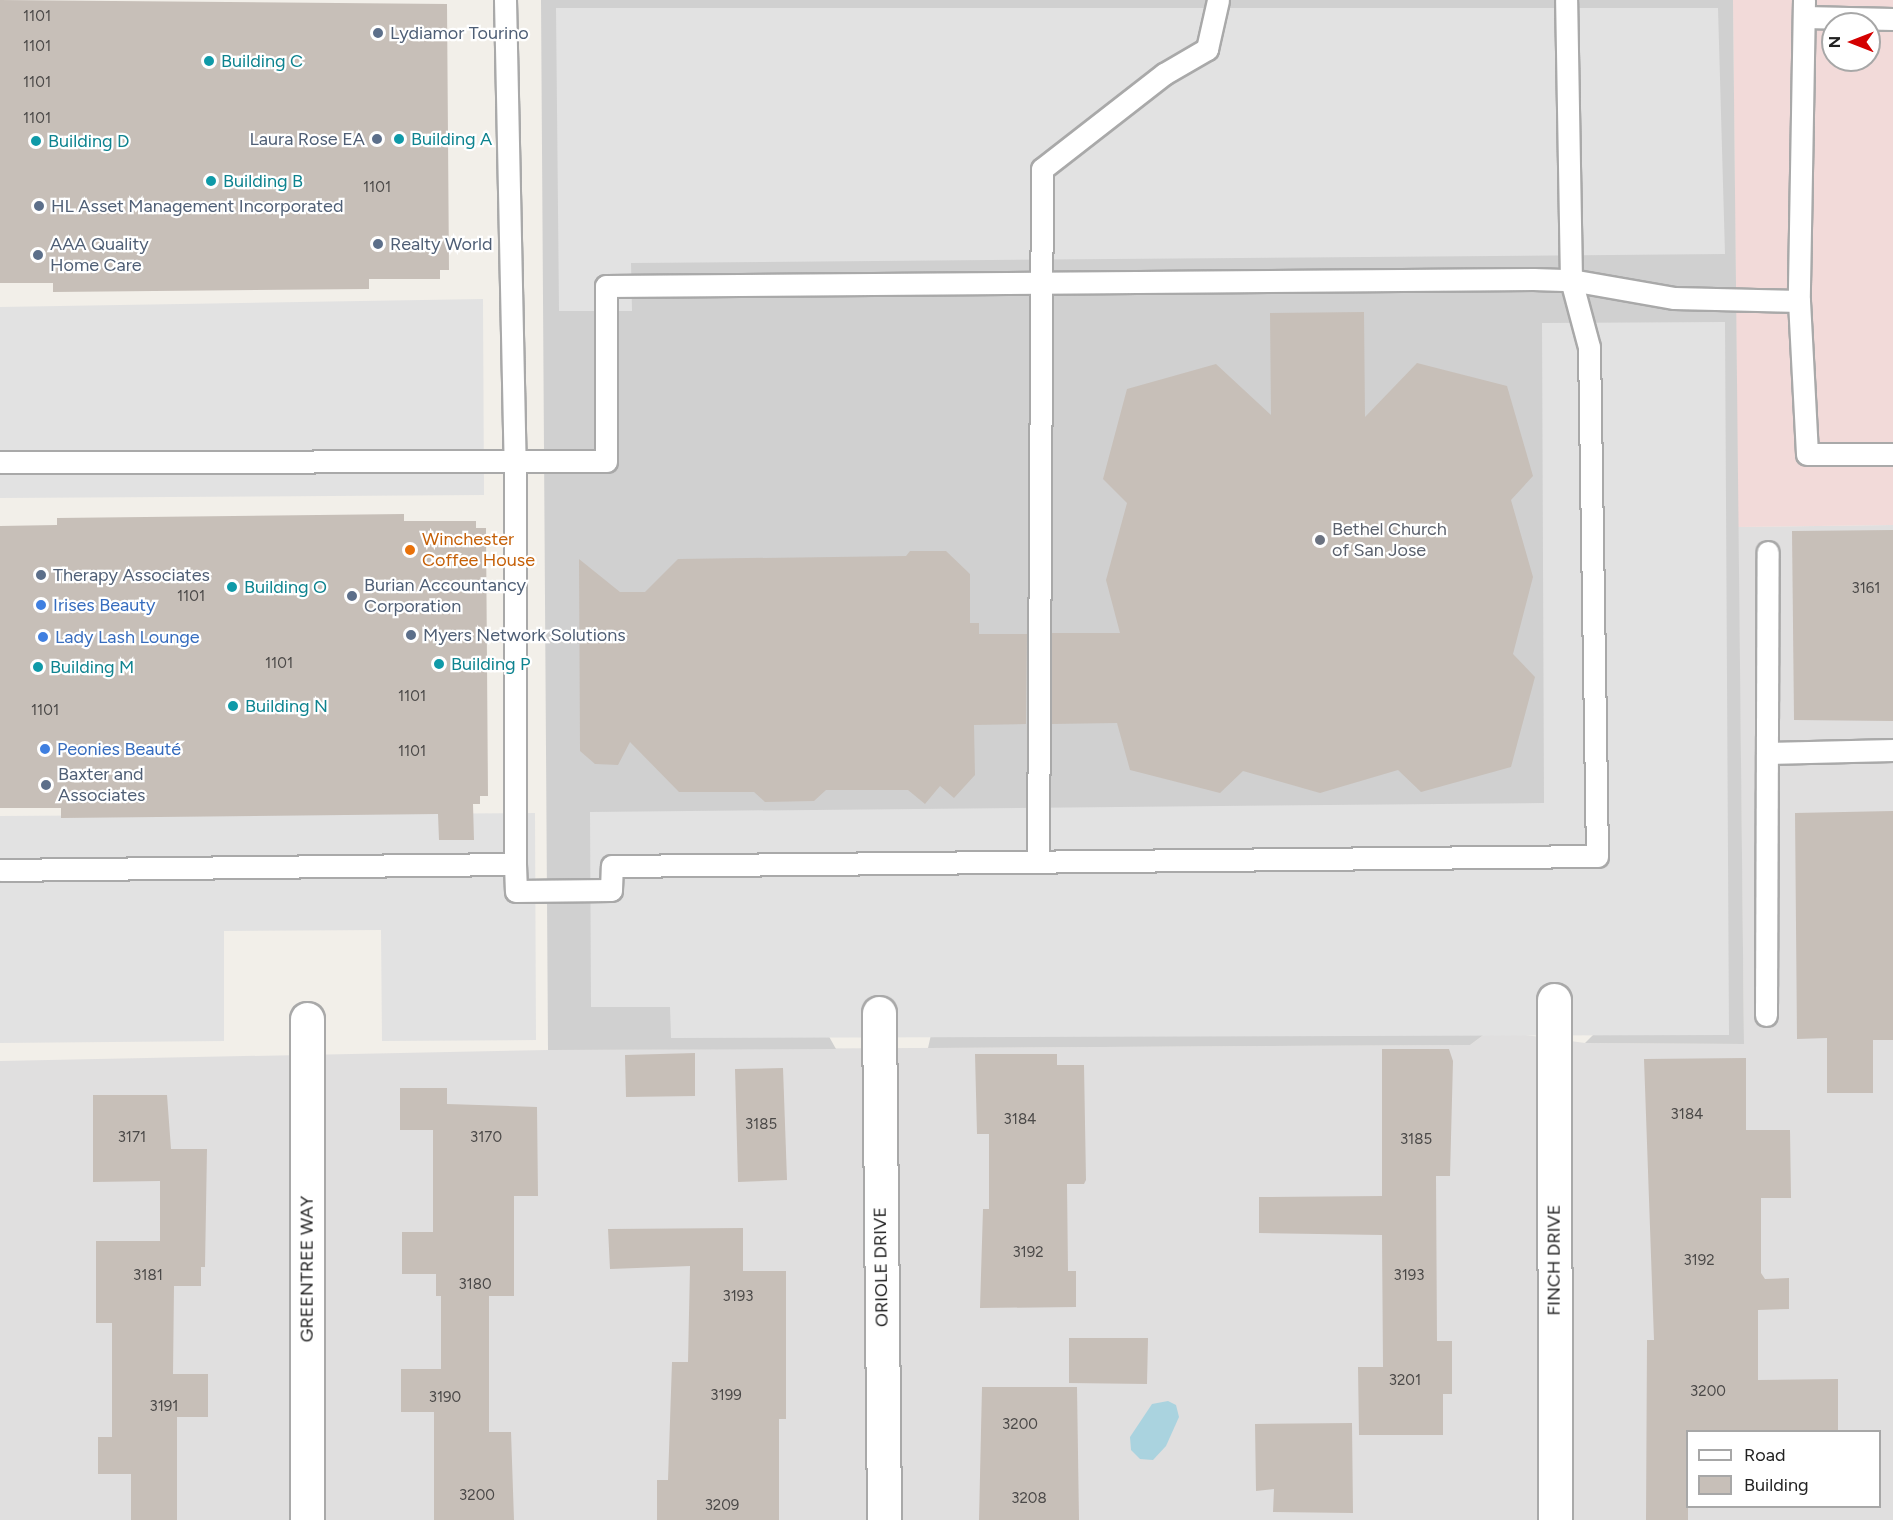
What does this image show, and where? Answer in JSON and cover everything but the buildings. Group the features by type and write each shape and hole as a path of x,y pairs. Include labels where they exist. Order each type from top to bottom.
{"street":[{"name":"FINCH DRIVE","path":"1554,1000 1555,1520"},
{"name":"ORIOLE DRIVE","path":"879,1013 884,1520"},
{"name":"GREENTREE WAY","path":"307,1019 307,1520"}],"lane":[{"path":"505,0 515,459 516,891 611,890 612,866 1597,856 1589,347 1571,280 1566,0"},
{"path":"1038,862 1042,169 1164,74 1207,49 1218,0"},
{"path":"1893,20 1804,8 1799,301 1807,454 1893,454"},
{"path":"0,462 515,459 606,461 606,286 1571,280 1674,298 1799,301"},
{"path":"1766,1015 1768,552"},
{"path":"1767,753 1893,750"},
{"path":"0,870 515,864"}],"shaded area":[{"path":"541,0 1733,0 1744,1044 1585,1043 1606,1022 1490,1030 1470,1045 928,1048 933,1026 822,1024 836,1049 548,1050"},
{"path":"1733,0 1893,0 1893,525 1738,527"},
{"path":"556,8 1718,8 1725,254 631,263 632,311 559,311"},
{"path":"483,299 484,495 0,498 0,307"},
{"path":"1725,322 1729,1035 671,1038 670,1007 591,1007 590,812 1544,803 1542,323"},
{"path":"1893,525 1893,1520 0,1520 0,1061 548,1050 1470,1045 1490,1030 1585,1043 1744,1044 1738,527"},
{"path":"535,813 536,1040 382,1041 381,930 224,931 224,1041 0,1043 0,816"}],"water":[{"path":"1168,1401 1176,1405 1179,1417 1166,1446 1153,1460 1140,1459 1131,1450 1130,1437 1152,1404"}],"place":[{"name":"Lydiamor Tourino","path":"378,33"},
{"name":"Building C","path":"209,61"},
{"name":"Laura Rose EA","path":"377,139"},
{"name":"Building A","path":"399,139"},
{"name":"Building D","path":"36,141"},
{"name":"Building B","path":"211,181"},
{"name":"HL Asset Management Incorporated","path":"39,206"},
{"name":"Realty World","path":"378,244"},
{"name":"AAA Quality Home Care","path":"38,255"},
{"name":"Bethel Church of San Jose","path":"1320,540"},
{"name":"Winchester Coffee House","path":"410,550"},
{"name":"Therapy Associates","path":"41,575"},
{"name":"Building O","path":"232,587"},
{"name":"Burian Accountancy Corporation","path":"352,596"},
{"name":"Irises Beauty","path":"41,605"},
{"name":"Myers Network Solutions","path":"411,635"},
{"name":"Lady Lash Lounge","path":"43,637"},
{"name":"Building P","path":"439,664"},
{"name":"Building M","path":"38,667"},
{"name":"Building N","path":"233,706"},
{"name":"Peonies Beauté","path":"45,749"},
{"name":"Baxter and Associates","path":"46,785"}]}
